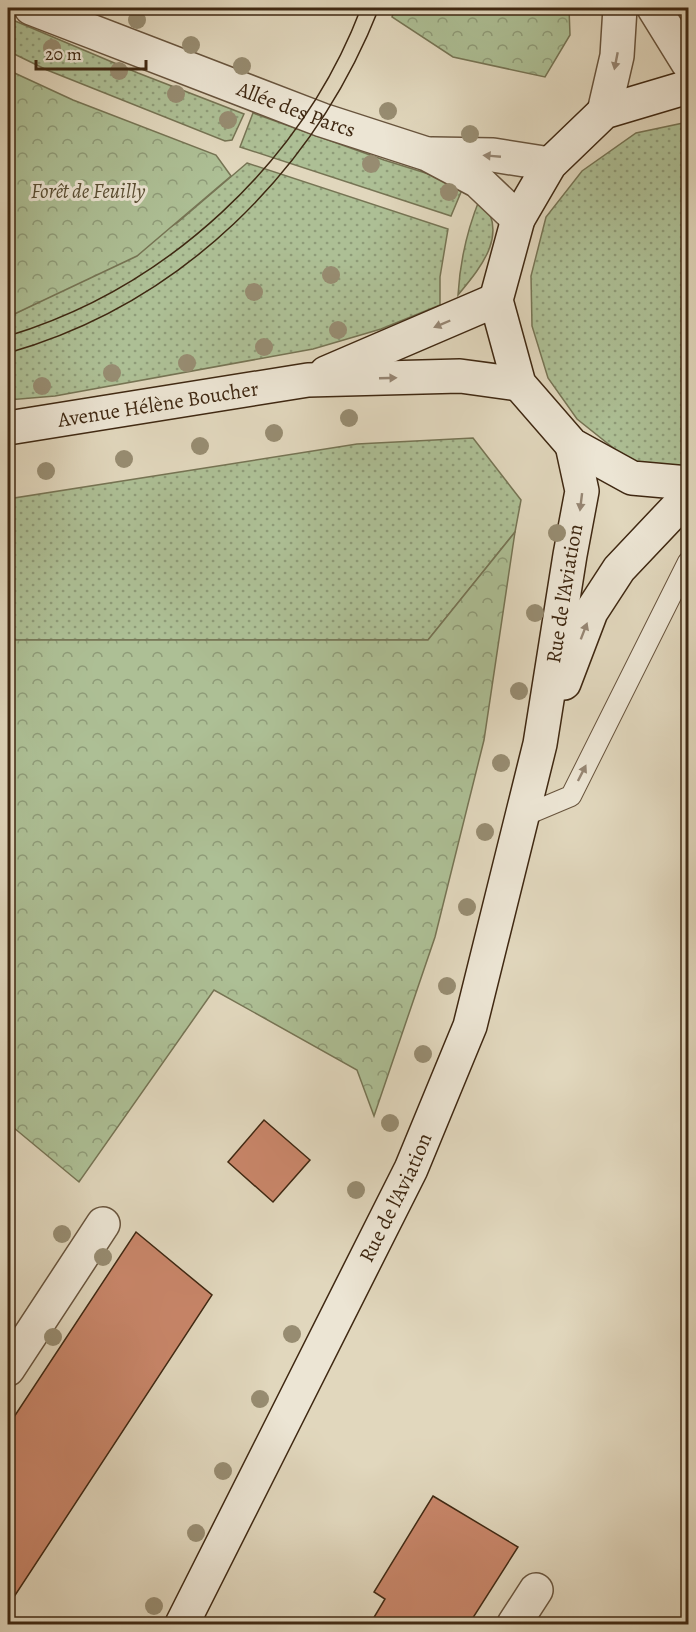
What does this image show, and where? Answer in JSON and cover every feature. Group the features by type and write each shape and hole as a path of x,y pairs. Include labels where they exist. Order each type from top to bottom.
{"street":[{"name":"Allée des Parcs","path":"31,8 322,120 427,154 478,182 518,219"},
{"path":"604,112 618,56 620,8"},
{"path":"654,8 688,63"},
{"path":"496,300 518,219 550,164 604,112 688,87"},
{"name":"Allée des Parcs","path":"427,154 492,155 550,164"},
{"name":"Avenue Hélène Boucher","path":"308,380 496,300"},
{"name":"Rue de l'Aviation","path":"496,300 519,384 572,445 632,478 688,483"},
{"name":"Avenue Hélène Boucher","path":"8,428 308,380 460,375 519,384"},
{"name":"Rue de l'Aviation","path":"182,1624 411,1169 470,1026 540,744 582,491 572,445"},
{"name":"Rue de l'Aviation","path":"540,744 591,612 619,569 688,496"},
{"path":"11,1357 103,1224"},
{"path":"514,1624 536,1590"}],"lane":[{"path":"521,817 571,796 688,562"}],"green space":[{"path":"395,8 569,8 570,35 545,77 453,57 392,17"},
{"path":"8,18 138,73 244,114 232,140 225,141 47,70 8,51"},
{"name":"Forêt de Feuilly","path":"8,70 73,100 216,155 231,176 137,256 8,317"},
{"path":"253,113 384,160 464,185 451,216 240,147"},
{"path":"688,122 688,468 657,468 626,458 577,419 548,378 532,326 531,276 546,217 582,171 636,133"},
{"path":"247,163 448,229 440,277 440,305 381,329 313,349 55,396 8,400 8,317 72,285 177,223"},
{"path":"480,198 489,211 493,224 493,236 476,273 458,295 465,245"},
{"path":"473,438 521,500 515,532 428,640 8,640 8,499 357,444"},
{"path":"515,532 484,740 435,937 374,1116 357,1070 214,990 79,1182 8,1123 8,640 428,640"}],"building":[{"path":"264,1120 310,1160 273,1202 228,1162"},
{"path":"136,1232 212,1295 8,1606 8,1426"},
{"path":"433,1496 518,1547 469,1624 370,1624 385,1599 374,1592"}],"tram line":[{"path":"8,336 66,314 122,286 174,252 222,212 265,167 303,118 335,65 361,8"},
{"path":"8,353 71,331 129,302 184,266 234,224 278,177 318,125 351,68 379,8"}]}
